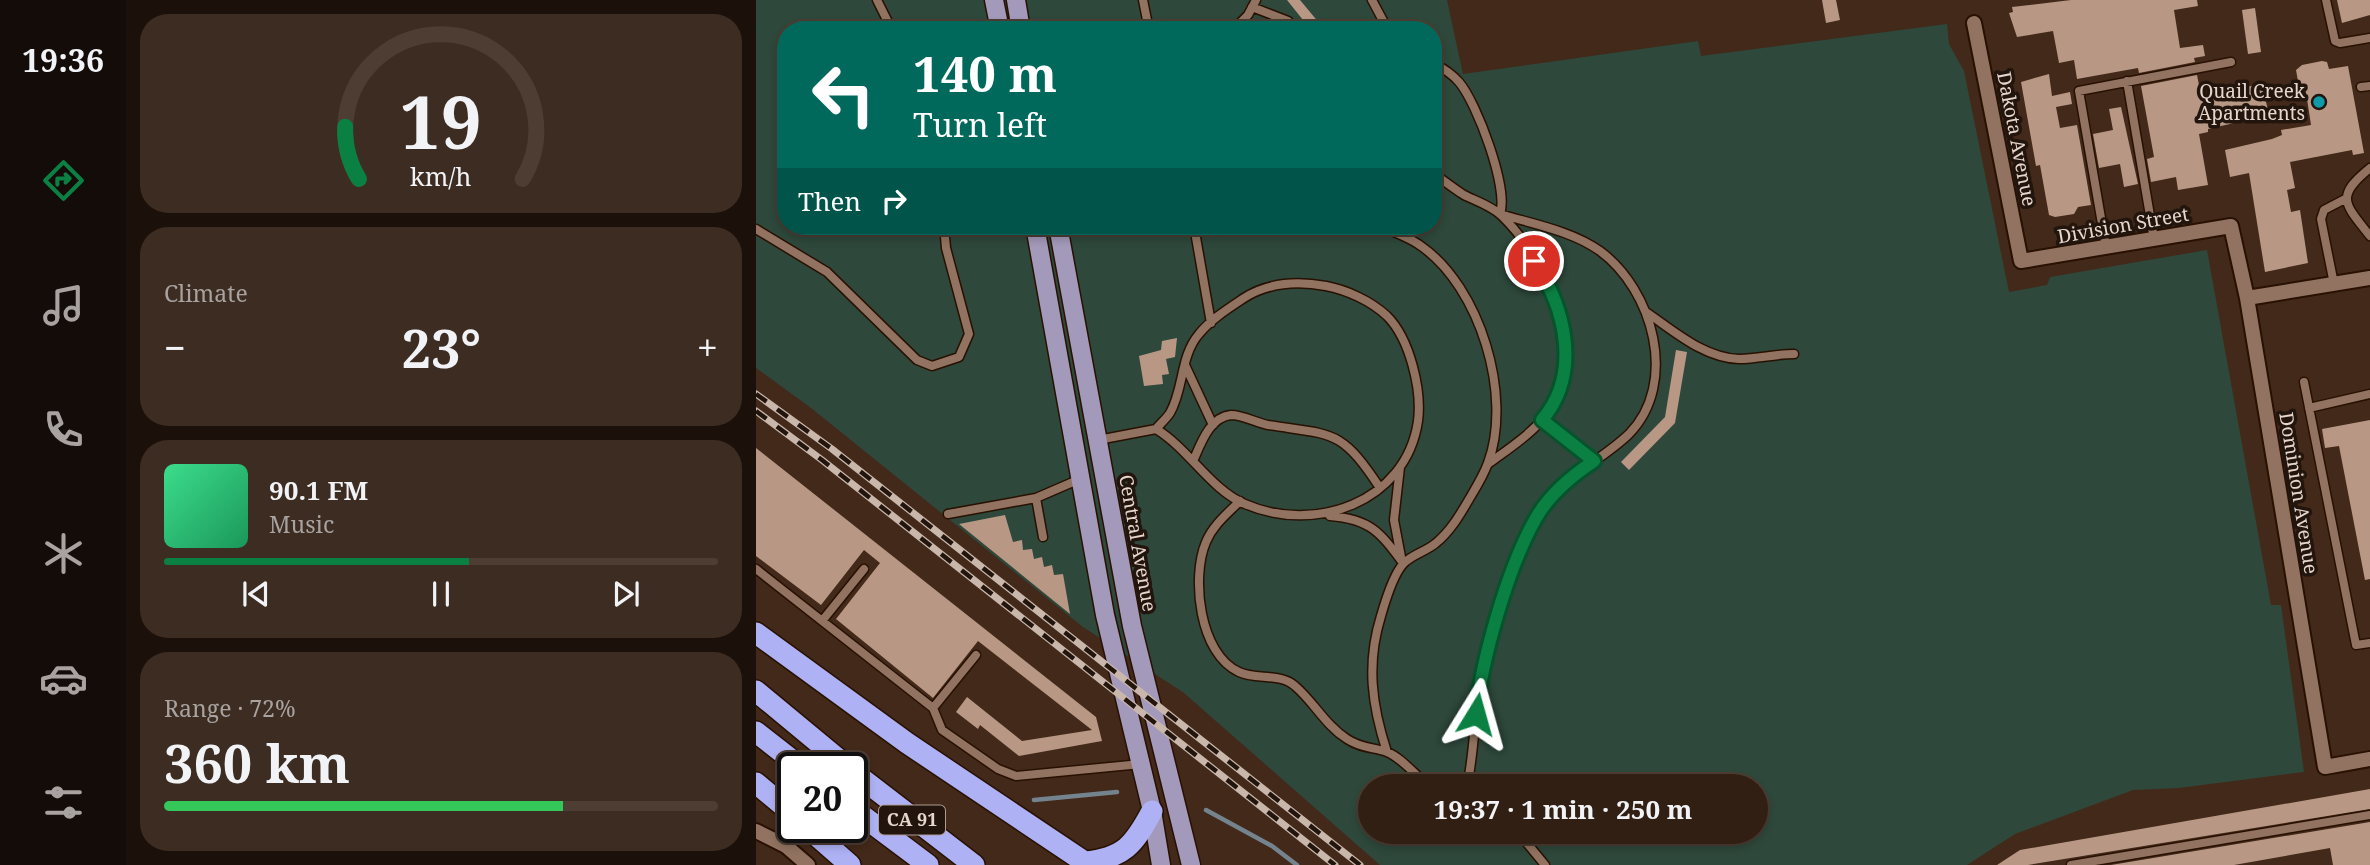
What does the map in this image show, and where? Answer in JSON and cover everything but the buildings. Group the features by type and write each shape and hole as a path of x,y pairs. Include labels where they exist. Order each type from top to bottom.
{"highway":[{"path":"756,633 907,743 1087,864 1110,859 1122,853 1139,837 1152,811"},
{"name":"CA 91","path":"756,691 829,752"},
{"path":"756,733 781,752"},
{"path":"756,783 777,801"},
{"name":"CA 91","path":"868,783 974,865"},
{"name":"CA 91","path":"868,819 928,865"},
{"path":"825,843 850,865"}],"main road":[{"path":"994,0 998,21"},
{"path":"1016,0 1020,21"},
{"path":"1037,235 1105,615 1152,811 1161,865"},
{"name":"Central Avenue","path":"1060,235 1132,626 1191,865"}],"street":[{"name":"Dakota Avenue","path":"1974,23 2021,261"},
{"name":"Division Street","path":"2021,261 2231,226"},
{"name":"Dominion Avenue","path":"2231,226 2247,298 2325,767 2370,759"},
{"path":"2247,298 2370,278"},
{"path":"756,831 786,846 808,865"}],"lane":[{"path":"877,0 888,21"},
{"path":"1143,0 1147,21"},
{"path":"1372,0 1383,21"},
{"path":"2326,0 2335,41 2340,43 2370,38"},
{"path":"1240,21 1254,4 1288,21"},
{"path":"2106,247 2079,91 2231,61"},
{"path":"1403,563 1436,543 1453,525 1488,464 1542,420 1558,393 1565,367 1562,317 1551,285 1500,214 1503,194 1499,173 1469,99 1460,83 1442,70"},
{"path":"2127,81 2154,239"},
{"path":"2370,168 2347,189 2345,199 2348,209 2370,236"},
{"path":"1442,179 1500,214 1578,239 1600,251 1619,269 1645,311 1656,358 1652,391 1645,415 1628,434 1554,494 1537,516 1516,562 1479,688 1468,774"},
{"path":"2334,284 2321,219 2324,210 2345,199"},
{"path":"756,229 827,272 917,360 932,366 959,358 969,334 945,235"},
{"path":"1196,235 1211,323"},
{"path":"1397,235 1421,246 1457,282 1470,305 1488,353 1494,382 1496,410 1488,464"},
{"path":"1098,440 1156,429 1170,412 1185,363 1198,335 1247,296 1268,287 1293,282 1343,289 1388,317 1404,344 1417,393 1418,420 1411,445 1400,467 1380,488 1341,511 1320,515 1298,518 1271,513 1240,501 1213,481 1174,440 1156,429"},
{"path":"1645,311 1695,346 1719,356 1741,359 1794,354"},
{"path":"1185,363 1213,425"},
{"path":"2304,382 2357,645 2370,643"},
{"path":"2309,408 2370,394"},
{"path":"1194,459 1205,434 1220,419 1232,415 1268,425 1316,430 1337,438 1356,453 1380,488"},
{"path":"1542,420 1594,461"},
{"path":"1387,752 1374,712 1371,681 1374,642 1381,615 1403,563 1394,520 1400,467"},
{"path":"948,514 1036,498 1080,479"},
{"path":"1036,498 1043,537"},
{"path":"1240,501 1213,528 1200,559 1198,583 1208,637 1222,658 1238,672 1281,679 1294,684 1324,720 1347,740 1369,750 1387,752 1414,774"},
{"path":"1320,515 1362,521 1375,529 1403,563"},
{"path":"756,569 933,708 942,730 998,769 1016,776 1141,764"},
{"path":"822,621 863,569"},
{"path":"933,708 976,655"},
{"path":"2071,865 2370,815"},
{"path":"1528,844 1545,865"}],"green space":[{"path":"756,0 1447,0 1463,74 1698,41 1701,56 1947,24 1949,44 1964,71 2009,292 2047,285 2050,277 2207,250 2271,605 2281,605 2304,772 2179,788 2133,790 2015,834 1967,865 1380,865 1184,693 1083,627 811,408 756,368"}],"waterway":[{"path":"1034,800 1117,792"},
{"path":"1206,810 1272,846 1297,865"}],"railway":[{"path":"756,394 832,449 1360,865"},
{"path":"756,411 822,460 1335,865"}],"place":[{"name":"Quail Creek Apartments","path":"2319,102"}],"route":[{"path":"1476,714 1479,688 1516,562 1537,516 1554,494 1594,461 1542,420 1558,393 1565,367 1565,340 1562,317 1551,285 1534,261"}]}
